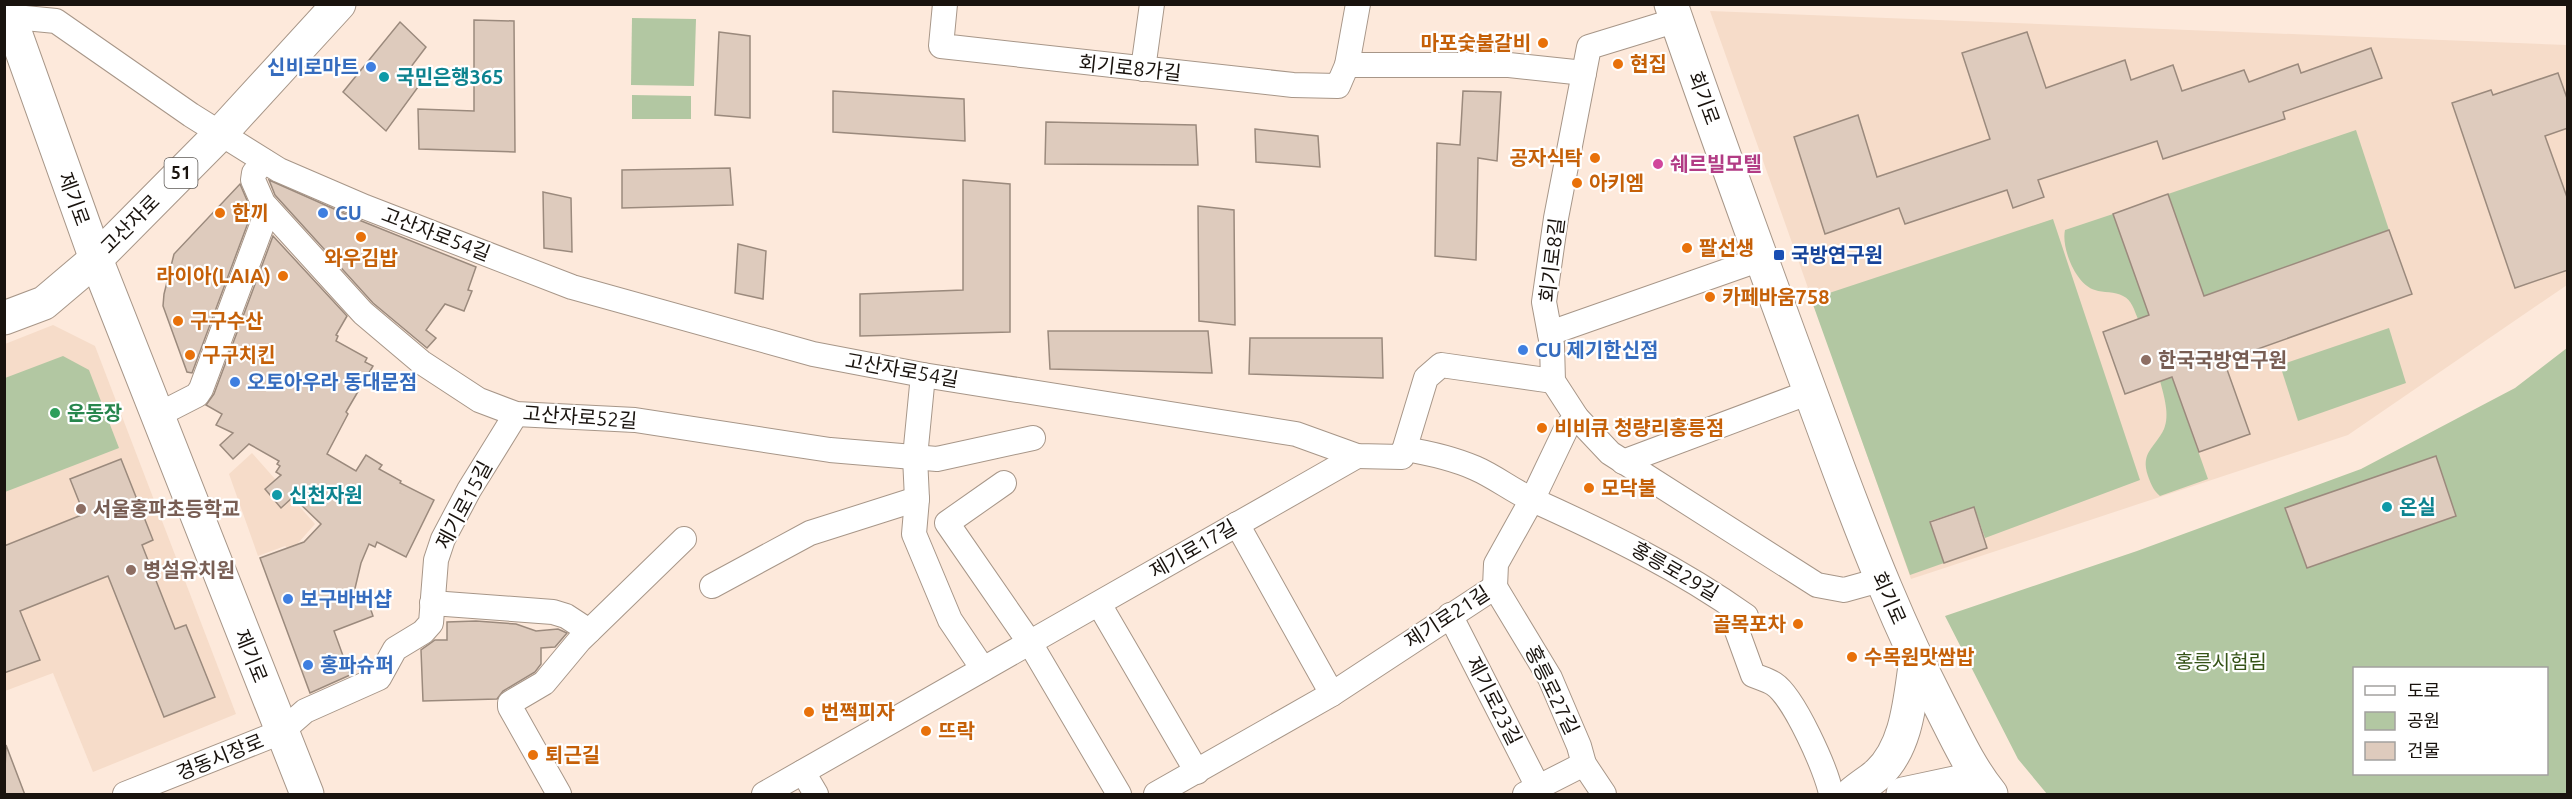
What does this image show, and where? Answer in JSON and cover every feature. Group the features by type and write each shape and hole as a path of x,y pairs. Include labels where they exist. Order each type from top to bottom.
{"main road":[{"name":"고산자로","path":"4,318 44,303 96,259 220,134 339,4"},
{"name":"제기로","path":"6,12 156,416 307,795"},
{"name":"회기로","path":"1674,12 1761,259 1880,580 1916,659 1984,786"},
{"path":"1852,795 1878,774 1897,749 1909,704 1916,659"},
{"path":"1903,795 1984,786"}],"street":[{"name":"회기로8가길","path":"945,4 941,46 1293,85 1338,86 1347,65 1358,4"},
{"path":"1143,69 1152,4"},
{"name":"제기로","path":"6,12 56,21 220,134"},
{"name":"회기로8길","path":"1674,12 1590,47 1556,218 1544,303 1550,333 1553,381 1577,418 1610,453 1817,585 1844,590 1880,580"},
{"path":"1347,65 1509,65 1584,73"},
{"name":"고산자로54길","path":"220,134 279,170 365,207 572,287 813,354 923,375 1296,434 1357,456 1402,457 1405,449"},
{"name":"고산자로52길","path":"264,161 255,172 253,180 268,209 358,309 414,357 479,400 516,414 635,420 830,450 937,459 1033,438"},
{"path":"156,416 196,395 201,389 268,209"},
{"path":"1550,333 1761,259"},
{"path":"1405,449 1426,378 1441,365 1553,381"},
{"path":"923,375 915,457 917,500 914,534 950,620 983,669"},
{"path":"1623,462 1810,392"},
{"name":"제기로15길","path":"281,732 305,711 379,678 395,649 428,627 432,617 436,560 443,539 516,414"},
{"name":"제기로21길","path":"1156,795 1332,694 1496,587 1496,564 1532,500 1567,427 1577,418"},
{"name":"홍릉로29길","path":"1405,449 1437,454 1476,468 1532,500 1631,545 1711,591 1746,616 1737,631 1753,675 1776,685 1802,721 1828,778 1831,795"},
{"name":"제기로17길","path":"764,795 1357,456"},
{"path":"1004,483 947,523 1030,643 1119,795"},
{"path":"712,586 810,533 917,500"},
{"path":"1237,524 1332,694"},
{"path":"559,795 509,704 544,683 590,631 684,539"},
{"name":"홍릉로27길","path":"1496,587 1550,678 1579,746 1584,764 1604,795"},
{"path":"432,603 553,612 566,616 590,631"},
{"path":"1099,603 1197,772"},
{"name":"제기로23길","path":"1450,615 1532,791 1584,764"},
{"name":"경동시장로","path":"125,795 281,732"},
{"path":"803,772 816,795"}],"shaded area":[{"name":"한국국방연구원","path":"1710,11 2567,45 2567,285 2348,435 1911,579"},
{"name":"서울홍파초등학교","path":"53,325 95,346 236,714 93,772 53,673 5,691 5,344"},
{"path":"252,453 315,524 291,551 285,546 258,556 229,474"}],"green space":[{"path":"632,18 696,19 694,86 631,85"},
{"path":"632,95 691,96 691,119 632,119"},
{"path":"2356,130 2389,230 2204,296 2168,194"},
{"path":"2113,214 2149,315 2138,319 2129,300 2120,294 2095,290 2082,281 2071,265 2065,246 2065,230"},
{"path":"2053,219 2140,480 1985,538 1974,507 1930,521 1944,563 1910,575 1811,299"},
{"path":"2389,328 2406,383 2298,421 2280,365"},
{"name":"홍릉시험림","path":"2567,348 2567,794 2047,794 2018,759 1945,616 2137,551 2361,469 2515,388"},
{"name":"운동장","path":"63,356 89,370 119,448 5,492 5,378"},
{"path":"2172,377 2208,479 2160,496 2150,482 2146,461 2166,424 2166,405 2160,381"}],"building":[{"path":"474,20 514,21 515,152 419,149 418,109 474,111"},
{"name":"국민은행365","path":"400,22 426,47 407,72 421,83 386,131 343,92"},
{"path":"719,32 750,36 750,118 715,115"},
{"path":"2027,32 2046,88 2125,60 2131,80 2173,65 2182,91 2244,70 2249,82 2298,64 2301,73 2371,48 2382,78 2283,112 2285,119 2163,159 2157,141 2038,180 2044,197 2013,208 2007,190 1905,224 1899,208 1825,234 1794,137 1858,115 1877,177 1990,139 1962,53"},
{"path":"2558,73 2568,101 2568,128 2545,136 2568,200 2568,270 2515,288 2452,103 2491,90 2493,95"},
{"path":"833,91 964,99 965,141 833,132"},
{"path":"1463,91 1501,92 1497,161 1478,158 1476,260 1435,256 1437,143 1460,145"},
{"path":"1046,122 1196,125 1198,165 1045,164"},
{"path":"1255,129 1318,136 1320,167 1256,162"},
{"path":"730,168 733,205 622,208 622,170"},
{"path":"269,180 359,220 476,267 468,290 472,291 464,311 445,304 426,330 436,338 427,348 373,303 275,195"},
{"path":"963,180 1010,184 1010,332 860,336 860,294 963,290"},
{"path":"240,184 252,212 192,373 187,372 163,306 174,254"},
{"path":"543,192 571,198 572,252 544,248"},
{"path":"2168,194 2204,296 2389,230 2412,294 2224,361 2250,434 2199,452 2172,377 2125,394 2103,332 2149,315 2113,214"},
{"path":"1198,206 1234,210 1235,325 1199,321"},
{"path":"273,236 347,316 336,335 338,336 336,341 367,358 365,362 373,366 346,412 348,414 327,454 356,471 366,455 382,465 379,469 401,481 400,483 434,500 406,557 377,542 375,547 369,544 361,563 352,601 366,596 373,616 334,631 350,675 310,693 260,558 304,542 321,524 293,497 281,508 265,489 281,475 276,472 280,466 277,464 279,461 249,444 233,459 220,445 233,433 216,425 222,414 206,405 214,394"},
{"path":"738,244 766,251 763,299 735,293"},
{"path":"1048,331 1208,331 1212,373 1050,369"},
{"path":"1250,338 1382,338 1383,378 1249,374"},
{"name":"온실","path":"2436,456 2456,516 2307,568 2285,508"},
{"path":"121,459 153,540 142,545 175,629 186,625 215,697 164,717 108,576 20,611 40,660 4,673 4,546 84,514 70,479"},
{"path":"1974,507 1987,548 1944,563 1930,522"},
{"path":"476,621 516,624 536,631 558,629 567,633 555,647 541,648 541,664 535,672 503,691 497,699 423,701 421,650 435,640 447,640 447,622"},
{"path":"6,745 25,795 4,795"}],"place":[{"name":"마포숯불갈비","path":"1543,43"},
{"name":"현집","path":"1618,64"},
{"name":"신비로마트","path":"371,67"},
{"name":"국민은행365","path":"384,77"},
{"name":"공자식탁","path":"1595,158"},
{"name":"쉐르빌모텔","path":"1658,164"},
{"name":"아키엠","path":"1577,183"},
{"name":"한끼","path":"220,213"},
{"name":"CU","path":"323,213"},
{"name":"와우김밥","path":"361,237"},
{"name":"팔선생","path":"1687,248"},
{"name":"국방연구원","path":"1779,255"},
{"name":"라이아(LAIA)","path":"283,276"},
{"name":"카페바움758","path":"1710,297"},
{"name":"구구수산","path":"178,321"},
{"name":"CU 제기한신점","path":"1523,350"},
{"name":"구구치킨","path":"190,355"},
{"name":"한국국방연구원","path":"2146,360"},
{"name":"오토아우라 동대문점","path":"235,382"},
{"name":"운동장","path":"55,413"},
{"name":"비비큐 청량리홍릉점","path":"1542,428"},
{"name":"모닥불","path":"1589,488"},
{"name":"신천자원","path":"277,495"},
{"name":"온실","path":"2387,507"},
{"name":"서울홍파초등학교","path":"81,509"},
{"name":"병설유치원","path":"131,570"},
{"name":"보구바버샵","path":"288,599"},
{"name":"골목포차","path":"1798,624"},
{"name":"수목원맛쌈밥","path":"1852,657"},
{"name":"홍파슈퍼","path":"308,665"},
{"name":"번쩍피자","path":"809,712"},
{"name":"뜨락","path":"926,731"},
{"name":"퇴근길","path":"533,755"}]}
